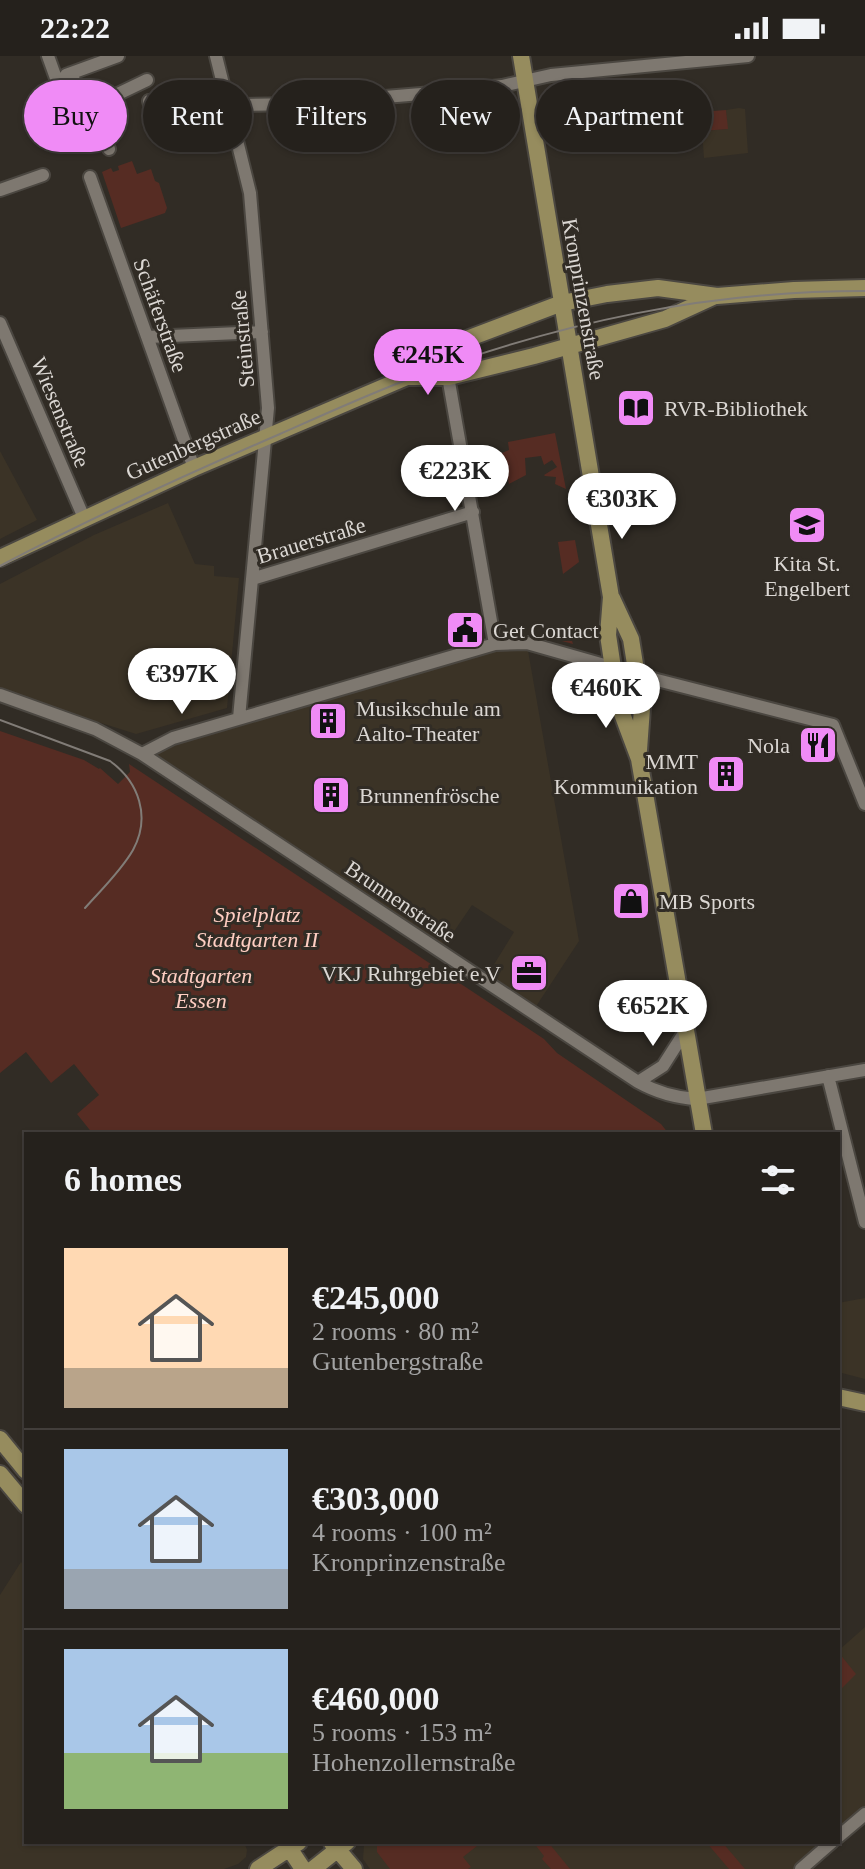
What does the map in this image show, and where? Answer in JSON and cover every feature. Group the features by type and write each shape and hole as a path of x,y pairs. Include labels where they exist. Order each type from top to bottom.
{"street":[{"path":"48,56 56,79 118,56"},
{"name":"Steinstraße","path":"216,56 222,80"},
{"name":"Kronprinzenstraße","path":"521,56 611,597 608,635 613,668 621,711 639,759"},
{"path":"252,105 421,94 502,86 551,75 748,56"},
{"path":"71,73 74,80"},
{"name":"Steinstraße","path":"239,152 250,193 268,408 239,718"},
{"path":"0,190 43,175"},
{"name":"Schäferstraße","path":"90,177 194,468"},
{"name":"Gutenbergstraße","path":"0,558 194,468 407,377 443,348 562,303 658,288 717,296 865,288"},
{"name":"Gutenbergstraße","path":"407,377 449,377 665,319 717,296"},
{"name":"Wiesenstraße","path":"0,323 84,518"},
{"path":"148,337 262,332"},
{"path":"443,348 495,644"},
{"name":"Brauerstraße","path":"252,579 473,512"},
{"name":"Kronprinzenstraße","path":"611,597 631,639 642,708 639,759"},
{"path":"142,754 173,738 495,644 527,643 636,675 833,725 865,804"},
{"name":"Brunnenstraße","path":"0,695 95,729 142,754 638,1082 667,1096 697,1099 865,1070"},
{"path":"639,759 704,1132"},
{"path":"638,1082 663,1066 686,1030"},
{"path":"828,1076 865,1222"},
{"path":"840,1397 865,1403"},
{"path":"0,1439 24,1469"},
{"path":"0,1474 24,1503"},
{"path":"840,1835 865,1814"},
{"path":"265,1865 272,1844"},
{"path":"265,1865 332,1844 354,1869"},
{"path":"801,1869 830,1844"}],"shaded area":[{"path":"745,109 748,153 704,158 704,152 712,152 712,130 727,129 726,110"},
{"path":"0,451 37,520 0,539"},
{"path":"168,503 195,564 214,566 214,576 239,578 227,708 136,734 0,691 0,584 94,535"},
{"path":"527,645 579,941 533,1011 485,979 514,932 472,905 442,949 148,755 174,741 496,646"},
{"path":"865,1298 865,1379 840,1373 840,1303"},
{"path":"21,1562 24,1566 24,1844 245,1844 246,1857 224,1869 0,1869 0,1595"},
{"path":"865,1627 865,1810 840,1831 840,1649"},
{"path":"826,1844 797,1869 370,1869 363,1859 364,1845"}],"green space":[{"path":"726,110 728,129 712,130 712,111"},
{"path":"132,161 137,174 151,169 167,208 165,213 121,228 102,172 111,168 113,172 119,170 118,166"},
{"path":"555,433 566,489 555,484 556,477 544,475 557,467 552,460 544,465 541,456 525,458 526,475 509,484 502,453 509,450 508,442"},
{"path":"575,540 579,562 563,574 558,542"},
{"path":"546,628 569,631 573,644 547,637"},
{"name":"Stadtgarten Essen","path":"0,731 84,760 100,768 118,784 130,772 129,764 544,1039 557,1053 661,1124 667,1132 91,1132 77,1114 99,1095 74,1064 51,1083 26,1052 0,1073"},
{"path":"840,1654 856,1674 842,1688 840,1684"},
{"path":"377,1844 479,1844 463,1857 471,1867 468,1869 390,1869 377,1852"},
{"path":"535,1844 550,1844 570,1869 551,1869 542,1859 544,1856"},
{"path":"708,1844 724,1844 745,1869 729,1869"}],"tram line":[{"path":"0,566 209,465 380,390 525,340 636,313 692,304 806,292 865,291"},
{"path":"0,720 110,761 135,790 141,825 133,850 85,908"}],"place":[{"name":"RVR-Bibliothek","path":"636,408"},
{"name":"Kita St. Engelbert","path":"807,525"},
{"name":"Get Contact","path":"465,630"},
{"name":"Musikschule am Aalto-Theater","path":"328,721"},
{"name":"Nola","path":"818,745"},
{"name":"MMT Kommunikation","path":"726,774"},
{"name":"Brunnenfrösche","path":"331,795"},
{"name":"MB Sports","path":"631,901"},
{"name":"VKJ Ruhrgebiet e.V","path":"529,973"}],"park label":[{"name":"Spielplatz Stadtgarten II","path":"257,926"}]}
